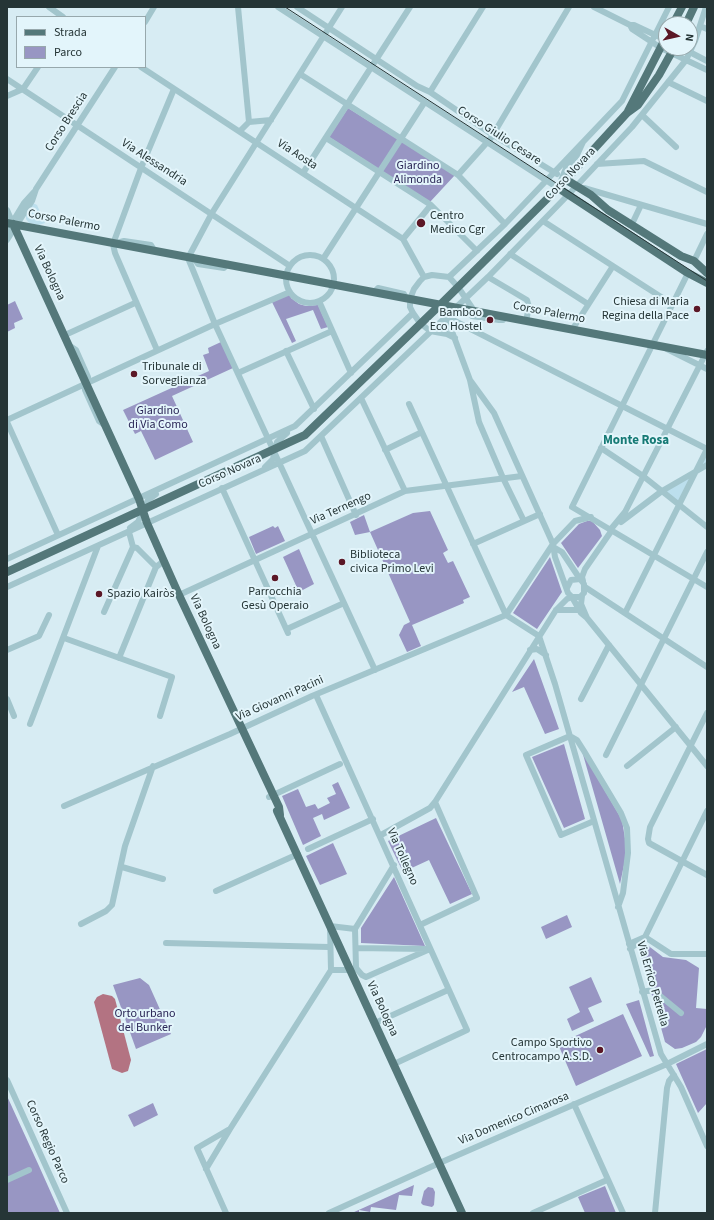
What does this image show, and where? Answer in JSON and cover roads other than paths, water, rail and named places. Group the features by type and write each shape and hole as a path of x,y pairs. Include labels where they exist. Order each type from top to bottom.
{"main road":[{"path":"677,16 682,7"},
{"name":"Corso Novara","path":"627,113 658,54"},
{"name":"Corso Novara","path":"7,572 143,511 305,435 440,305 558,188 563,178 627,113 638,105 648,92 669,56"},
{"name":"Corso Giulio Cesare","path":"563,178 681,256 694,262 707,273"},
{"name":"Corso Giulio Cesare","path":"558,188 688,273 707,283"},
{"name":"Corso Palermo","path":"13,224 662,347 707,354"},
{"name":"Via Bologna","path":"13,224 87,382 139,499 147,523 179,595 225,694 228,697 271,796 279,807 280,815 330,926 354,969 375,1023 462,1213"}],"street":[{"path":"49,7 62,16"},
{"path":"146,20 154,7"},
{"path":"238,7 249,122"},
{"name":"Corso Giulio Cesare","path":"278,7 323,37 430,92 546,181 558,188"},
{"name":"Corso Giulio Cesare","path":"297,7 375,63 424,103 563,178"},
{"path":"342,7 212,213 191,257 215,324 375,670"},
{"path":"303,173 410,7"},
{"path":"430,92 482,7"},
{"path":"458,175 490,138 570,7"},
{"path":"594,7 630,26 632,30 658,46"},
{"name":"Corso Novara","path":"449,277 505,224 627,94 669,7"},
{"name":"Corso Novara","path":"698,31 706,7"},
{"path":"630,26 634,25 658,36"},
{"path":"700,26 707,30"},
{"path":"680,56 707,70"},
{"name":"Corso Novara","path":"7,586 305,451 445,316 488,277 543,221 642,115 688,56"},
{"path":"698,56 707,61"},
{"path":"7,96 23,90 37,68"},
{"name":"Corso Brescia","path":"7,231 115,68"},
{"name":"Via Aosta","path":"142,68 356,206 403,239 424,277"},
{"path":"300,74 458,175 505,224"},
{"name":"Via Alessandria","path":"7,79 212,213 290,266"},
{"path":"668,82 707,101"},
{"path":"156,350 115,253 115,243 141,168 174,89"},
{"path":"323,259 424,103"},
{"path":"642,115 676,147"},
{"path":"240,131 249,122 271,120"},
{"path":"326,138 431,205 477,251"},
{"path":"563,178 570,162 577,155 583,142"},
{"path":"597,164 644,162 707,192"},
{"path":"576,186 707,224"},
{"path":"632,224 640,204"},
{"path":"403,239 431,205"},
{"name":"Via Bologna","path":"7,210 13,224"},
{"path":"543,221 672,304"},
{"name":"Corso Brescia","path":"7,240 13,224"},
{"path":"694,262 707,234"},
{"path":"510,254 588,304"},
{"path":"306,255 323,259 329,264 333,272 333,285 328,294 320,301 312,303 300,300 290,292 286,276 290,266 296,259 306,255"},
{"path":"572,330 613,266"},
{"path":"688,273 572,507 707,587"},
{"path":"455,338 447,334 430,331 420,323 410,307 408,299 424,277 432,275 449,277 465,297 471,311"},
{"path":"488,277 527,300 529,307 526,321"},
{"path":"58,535 7,421 156,350 290,292"},
{"path":"320,301 351,374"},
{"path":"65,335 135,303"},
{"path":"440,305 455,338 470,380 479,422 503,478 524,521"},
{"name":"Corso Novara","path":"7,558 139,499 295,426 413,313"},
{"path":"445,316 707,449 625,613"},
{"path":"238,373 332,331"},
{"path":"662,347 707,369"},
{"path":"286,351 314,409"},
{"path":"588,618 581,604 582,577 585,569 625,512 667,428 707,354"},
{"path":"470,380 494,414 554,546 555,557 568,593 579,610 588,618 707,766"},
{"path":"361,398 404,491"},
{"path":"409,404 506,615 539,636"},
{"path":"261,470 272,459 279,439 295,426"},
{"path":"385,450 422,432"},
{"path":"322,436 356,515"},
{"path":"601,448 643,476 707,527"},
{"path":"612,530 625,518 662,491 707,465"},
{"name":"Via Ternengo","path":"179,595 356,515 404,491 522,476"},
{"path":"118,537 138,522 148,500 167,486"},
{"path":"222,488 287,632 344,602"},
{"path":"473,544 540,514"},
{"path":"506,615 554,546 575,521 591,517"},
{"path":"104,612 133,547 129,532"},
{"path":"30,724 98,546"},
{"path":"554,546 562,552 582,583"},
{"path":"133,547 137,548 156,567"},
{"path":"606,755 707,552"},
{"path":"119,658 156,567 164,561"},
{"path":"567,588 571,580 582,583 707,667"},
{"path":"381,835 430,808 556,610 567,599 582,596"},
{"path":"556,610 579,610"},
{"path":"7,650 38,636 49,615"},
{"name":"Via Giovanni Pacini","path":"64,806 152,766 241,729 316,694 506,615"},
{"name":"Via Errico Petrella","path":"539,636 570,736 642,992 661,1054 681,1087 707,1146"},
{"path":"64,638 172,676 160,716"},
{"path":"581,699 609,645"},
{"path":"530,650 537,649 546,655"},
{"name":"Via Tollegno","path":"316,694 381,835 448,990 467,1030 394,1064"},
{"path":"7,699 14,716"},
{"path":"707,713 650,827 648,834 650,843 707,874"},
{"path":"627,766 676,727"},
{"path":"594,821 561,835 526,755 570,736 576,738 621,812 627,828 628,853 623,893 618,907"},
{"path":"271,796 340,764"},
{"path":"81,924 106,911 112,905 122,867 125,846 152,766"},
{"path":"420,925 478,898 435,802"},
{"path":"629,946 644,937 707,811"},
{"path":"308,849 373,820"},
{"path":"216,891 298,854"},
{"path":"354,969 356,948 355,930 394,865"},
{"path":"122,867 163,879"},
{"path":"206,1169 331,970 330,926 355,930"},
{"path":"644,937 666,952 707,954"},
{"path":"166,943 330,947"},
{"path":"356,948 430,949"},
{"path":"331,970 354,969 366,977 430,949"},
{"path":"375,1023 448,990"},
{"path":"642,992 653,990 681,1013"},
{"name":"Via Domenico Cimarosa","path":"329,1213 439,1163 667,1064 707,1044"},
{"path":"656,1213 667,1088 669,1081 674,1075"},
{"name":"Corso Regio Parco","path":"7,1080 67,1213"},
{"path":"574,1104 607,1180 624,1213"},
{"path":"226,1213 197,1148 230,1129"},
{"path":"7,1180 28,1170"},
{"path":"532,1213 607,1180"}],"tram line":[{"path":"285,7 707,281"}],"place":[{"name":"Centro Medico Cgr","path":"421,223"},
{"name":"Chiesa di Maria Regina della Pace","path":"697,309"},
{"name":"Bamboo Eco Hostel","path":"490,320"},
{"name":"Tribunale di Sorveglianza","path":"134,374"},
{"name":"Biblioteca civica Primo Levi","path":"342,562"},
{"name":"Parrocchia Gesù Operaio","path":"275,578"},
{"name":"Spazio Kairòs","path":"99,594"},
{"name":"Campo Sportivo Centrocampo A.S.D.","path":"600,1050"}],"district":[{"name":"Monte Rosa","path":"636,441"}],"park label":[{"name":"Giardino Alimonda","path":"418,173"},
{"name":"Giardino di Via Como","path":"158,418"},
{"name":"Orto urbano del Bunker","path":"145,1021"}]}
